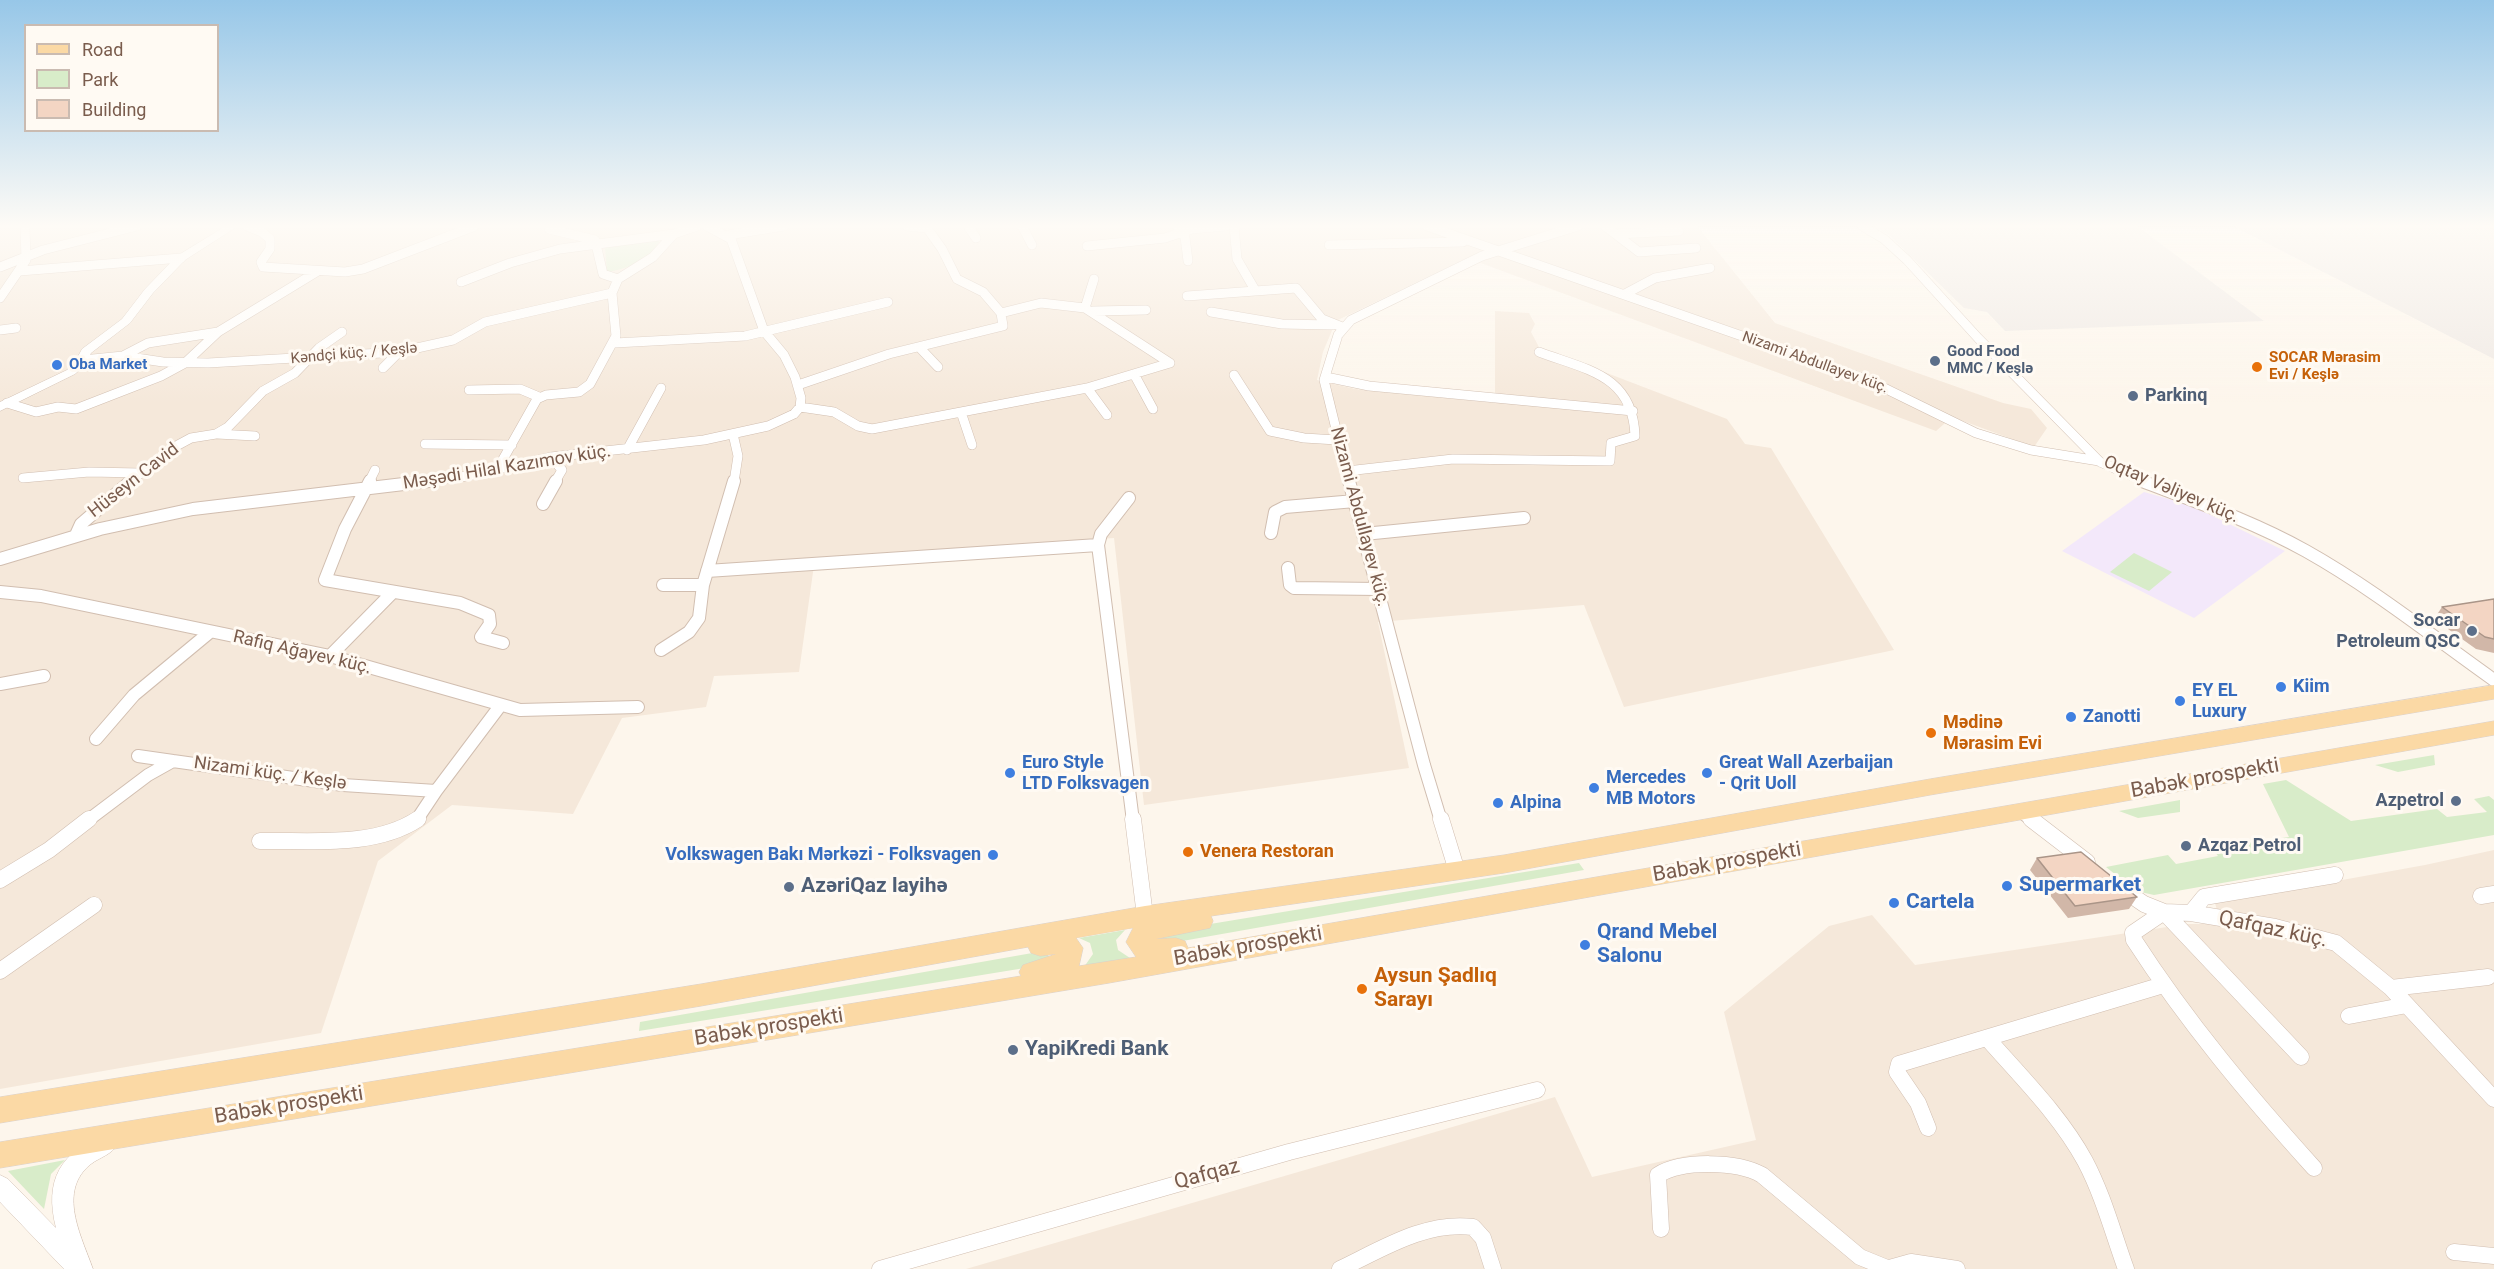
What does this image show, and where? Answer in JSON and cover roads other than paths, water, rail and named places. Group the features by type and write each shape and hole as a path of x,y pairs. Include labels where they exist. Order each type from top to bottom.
{"main road":[{"name":"Babək prospekti","path":"0,1110 882,963 1145,916 1432,876 2494,692"},
{"name":"Babək prospekti","path":"0,1155 1345,930 2494,728"},
{"path":"1345,930 1265,932 1153,951 1145,950 1138,942 1143,933 1151,930 1397,889 1432,876"},
{"path":"695,1040 771,1016 1047,970 1070,960 1072,953 1067,945 1056,943 960,960 882,963"}],"street":[{"path":"0,298 9,285"},
{"path":"4,405 64,376 83,360 90,347 126,321 154,285"},
{"path":"4,405 36,412 58,407 83,408 161,376 185,363 218,332 295,285"},
{"path":"469,390 520,390 539,397 573,393 587,388 615,343 618,329 612,293 615,285"},
{"path":"748,285 764,331 775,340 798,385 800,407 837,414 861,429 1087,388 1170,363 1089,310"},
{"path":"798,385 919,347 1004,324 1001,314 983,292 969,285"},
{"path":"1089,310 1093,285"},
{"path":"1252,285 1255,290"},
{"path":"1210,312 1282,324 1337,326 1420,285"},
{"name":"Nizami Abdullayev küç.","path":"1598,285 1891,390 1976,434 2031,450 2100,462"},
{"path":"1625,294 1636,285"},
{"name":"Oqtay Vəliyev küç.","path":"1930,285 2008,369 2100,462 2135,478 2217,509 2304,550 2362,585 2494,680"},
{"path":"1186,296 1298,288 1322,319 1337,326"},
{"name":"Kəndçi küç. / Keşlə","path":"83,360 123,356 185,363 309,359 399,352 453,340 485,322 612,293"},
{"path":"615,343 707,340 764,331 888,302"},
{"path":"1001,314 1041,303 1089,310 1146,310"},
{"name":"Nizami Abdullayev küç.","path":"1337,326 1326,377 1326,394 1424,765 1457,871"},
{"path":"0,330 16,328"},
{"path":"123,356 148,343 218,332"},
{"name":"Hüseyn Cavid","path":"76,536 81,524 140,473 191,438 216,434 228,427 263,391 290,376 319,348 342,332"},
{"path":"919,347 938,367"},
{"path":"383,368 399,352"},
{"path":"1347,471 1453,459 1610,461 1611,443 1635,436 1630,399 1617,384 1539,352"},
{"path":"1134,374 1153,409"},
{"path":"1234,375 1270,431 1304,438 1337,440"},
{"path":"1326,377 1369,386 1633,411"},
{"path":"627,450 661,388"},
{"path":"1087,388 1107,415"},
{"path":"501,468 502,461 539,397"},
{"name":"Məşədi Hilal Kazımov küç.","path":"0,558 76,536 193,509 468,476 551,457 627,450 733,434 781,422 800,407"},
{"path":"961,412 972,445"},
{"path":"216,434 255,436"},
{"path":"661,650 693,630 704,603 703,585 706,571 737,471 738,456 733,434"},
{"path":"425,444 512,445"},
{"path":"543,504 562,470 551,457"},
{"path":"375,470 345,529 325,580 331,584 460,603 489,615 490,624 481,637 502,643"},
{"path":"23,478 89,472 140,473"},
{"path":"1129,498 1101,534 1098,545 1145,916"},
{"path":"1271,533 1275,512 1285,507 1355,501"},
{"path":"1364,534 1524,518"},
{"path":"706,571 1098,545"},
{"path":"1288,568 1290,585 1294,588 1379,589"},
{"path":"663,585 703,585"},
{"name":"Rafiq Ağayev küç.","path":"0,592 41,596 330,656 520,710 638,707"},
{"path":"330,656 393,592"},
{"path":"96,739 134,695 210,632"},
{"path":"0,684 44,676"},
{"path":"260,841 370,837 404,829 420,818 436,791 500,706"},
{"path":"138,756 173,761"},
{"name":"Nizami küç. / Keşlə","path":"0,880 49,850 148,776 173,761 344,785 436,791"},
{"name":"Qafqaz küç.","path":"2020,811 2144,904 2164,912 2191,913 2275,927 2336,943 2350,952 2391,988 2494,1099"},
{"path":"2191,913 2204,897 2335,875"},
{"path":"0,971 94,905"},
{"path":"2301,1058 2164,912 2133,933 2134,940 2163,985 2251,1098 2314,1168"},
{"path":"2391,988 2488,977"},
{"path":"1928,1128 1918,1103 1897,1072 1899,1064 2163,985"},
{"path":"2349,1016 2407,1005"},
{"path":"1987,1038 2068,1135 2085,1161 2102,1200 2126,1269"},
{"name":"Qafqaz","path":"880,1269 1207,1175 1453,1109 1537,1090"},
{"path":"81,1269 60,1208 60,1192 69,1170 78,1160 104,1144 165,1126"},
{"path":"1661,1229 1658,1175 1662,1171 1671,1167 1733,1165 1762,1175 1860,1257 1886,1269 1901,1262 1923,1262 1957,1269"},
{"path":"0,1186 81,1269"},
{"path":"1340,1269 1426,1231 1455,1224 1473,1227 1482,1238 1493,1269"},
{"path":"2454,1252 2494,1256"}],"place":[{"name":"Good Food MMC / Keşlə","path":"1935,361"},
{"name":"Oba Market","path":"57,365"},
{"name":"SOCAR Mərasim Evi / Keşlə","path":"2257,367"},
{"name":"Parkinq","path":"2133,396"},
{"name":"Socar Petroleum QSC","path":"2472,631"},
{"name":"Kiim","path":"2281,687"},
{"name":"EY EL Luxury","path":"2180,701"},
{"name":"Zanotti","path":"2071,717"},
{"name":"Mədinə Mərasim Evi","path":"1931,733"},
{"name":"Euro Style LTD Folksvagen","path":"1010,773"},
{"name":"Great Wall Azerbaijan - Qrit Uoll","path":"1707,773"},
{"name":"Mercedes MB Motors","path":"1594,788"},
{"name":"Azpetrol","path":"2456,801"},
{"name":"Alpina","path":"1498,803"},
{"name":"Azqaz Petrol","path":"2186,846"},
{"name":"Venera Restoran","path":"1188,852"},
{"name":"Volkswagen Bakı Mərkəzi - Folksvagen","path":"993,855"},
{"name":"Supermarket","path":"2007,886"},
{"name":"AzəriQaz layihə","path":"789,887"},
{"name":"Cartela","path":"1894,903"},
{"name":"Qrand Mebel Salonu","path":"1585,945"},
{"name":"Aysun Şadlıq Sarayı","path":"1362,989"},
{"name":"YapiKredi Bank","path":"1013,1050"}]}
